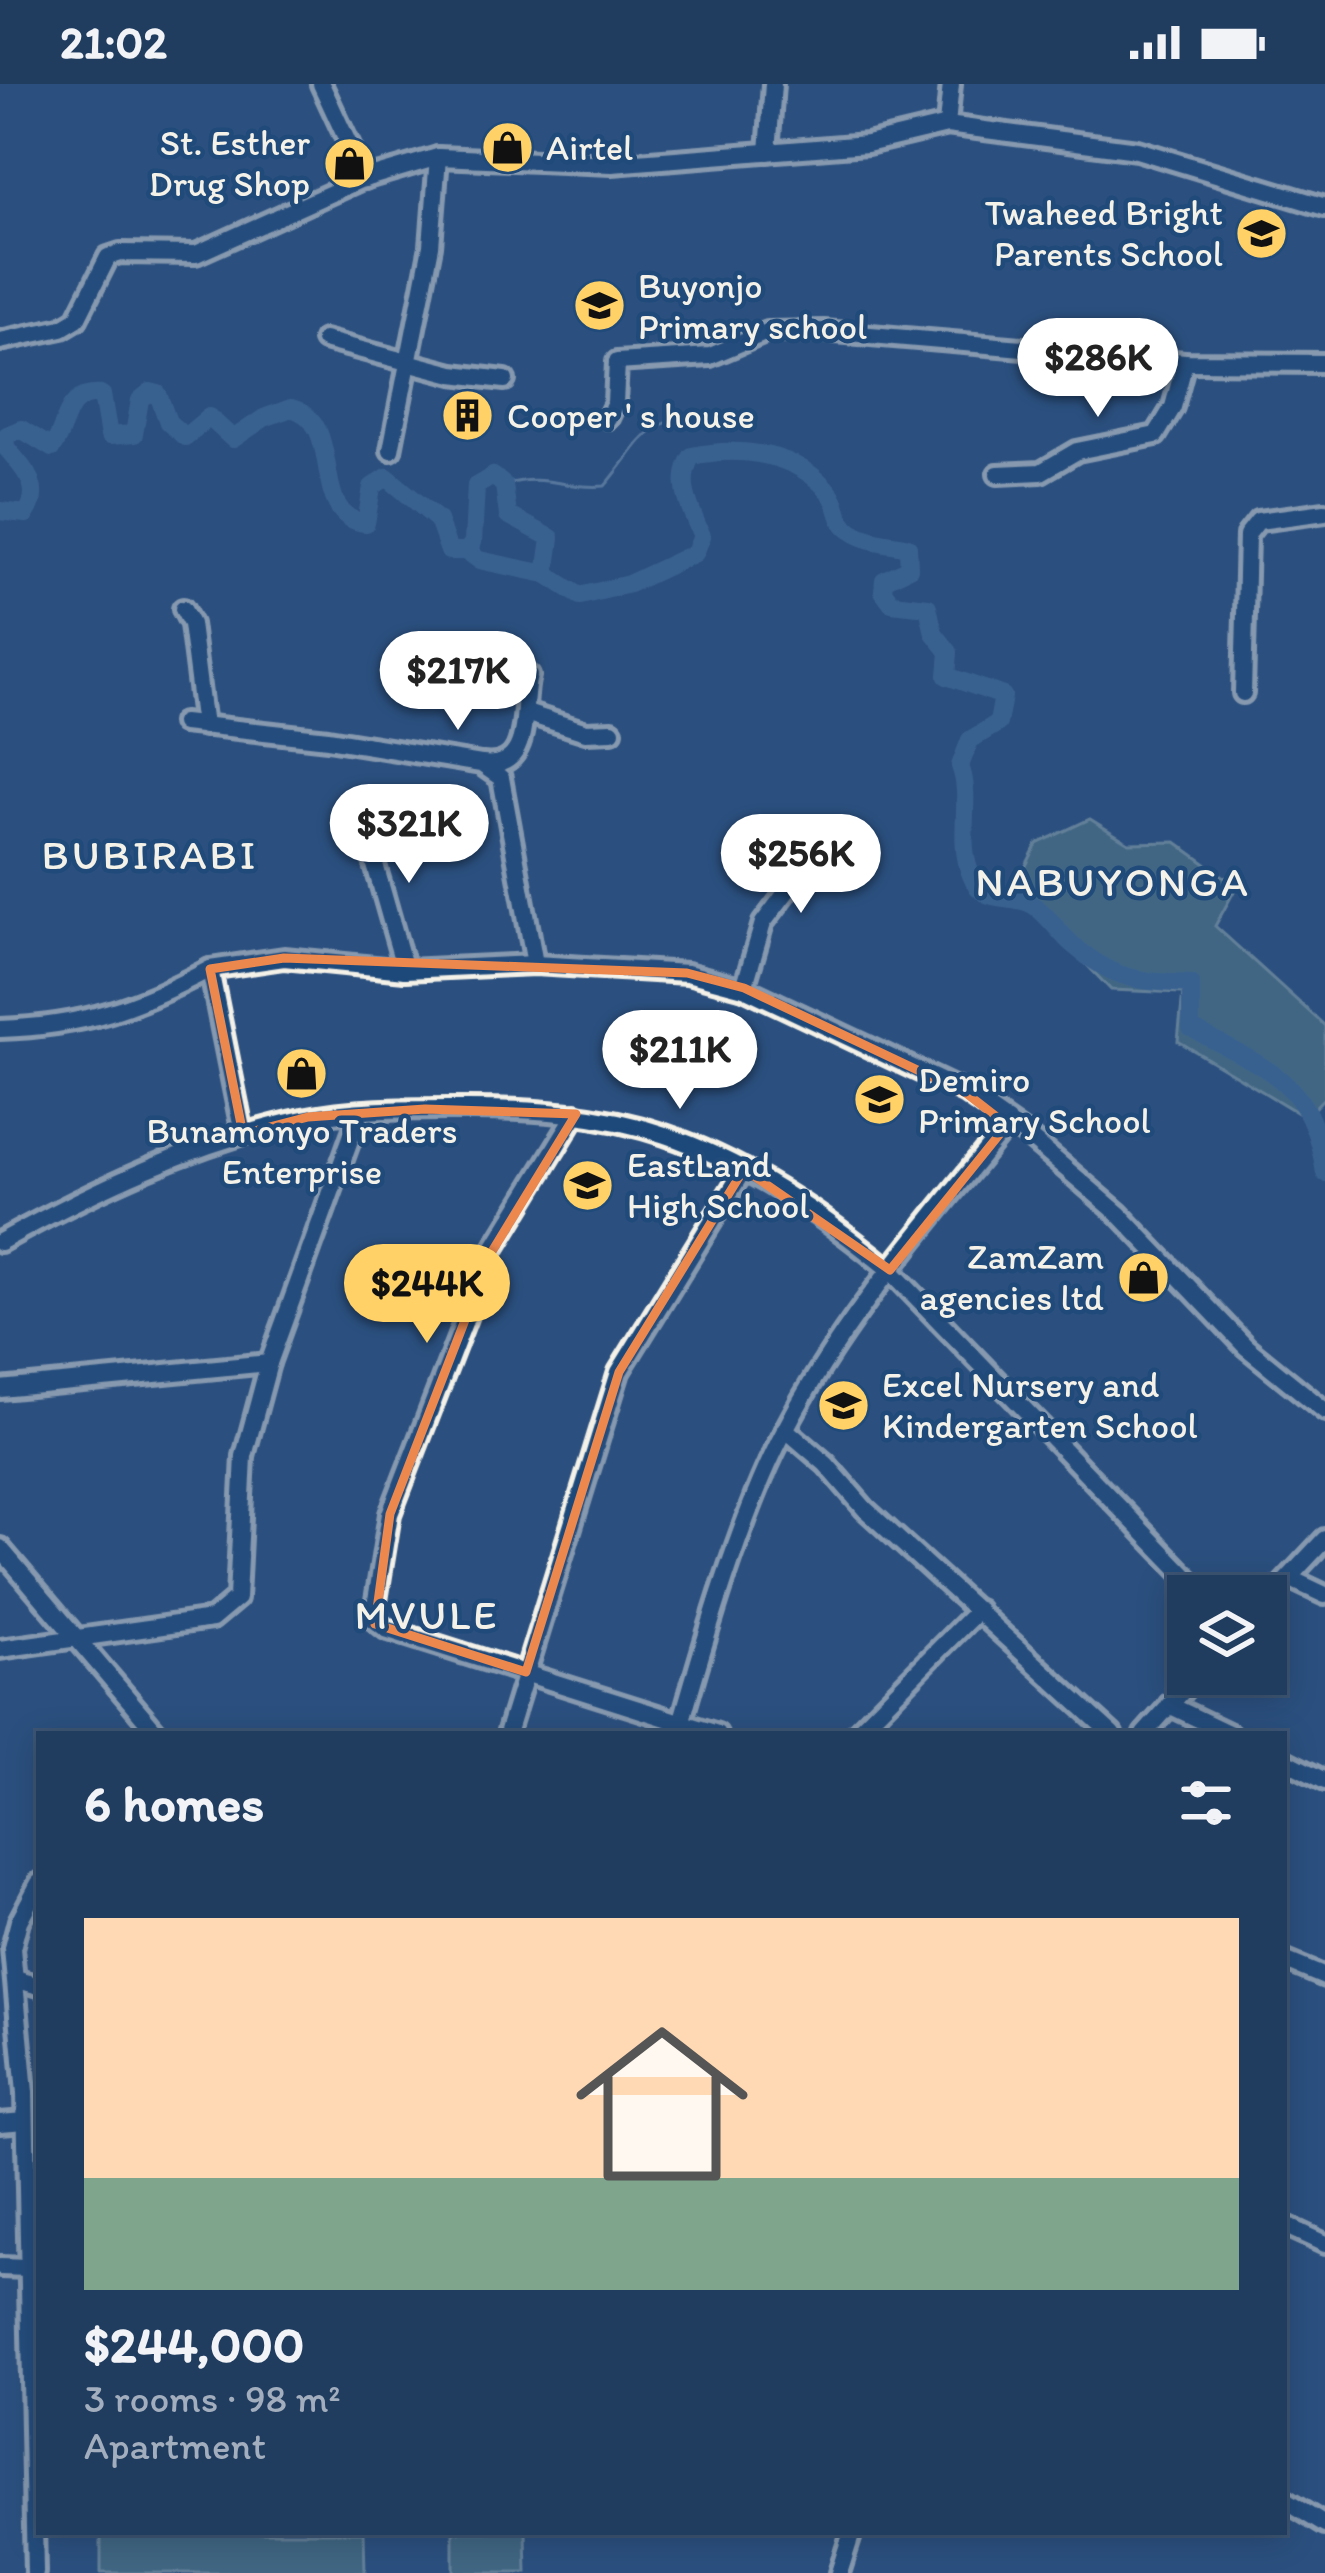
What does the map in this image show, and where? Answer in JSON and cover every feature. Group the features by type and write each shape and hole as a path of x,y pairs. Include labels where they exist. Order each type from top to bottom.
{"street":[{"path":"321,84 365,178"},
{"path":"768,152 773,84"},
{"path":"946,125 951,84"},
{"path":"0,341 62,328 77,319 108,257 196,254 365,178 438,157 593,164 867,144 946,125 1137,150 1325,207"},
{"path":"391,450 431,246 438,157"},
{"path":"608,418 615,403 616,362 710,356 767,332 872,332 933,344 1185,362 1325,363"},
{"path":"324,340 406,362 505,380"},
{"path":"998,474 1041,472 1077,451 1156,435 1173,407 1185,362"},
{"path":"1243,693 1247,535 1258,521 1325,512"},
{"path":"182,609 191,624 204,726"},
{"path":"529,676 524,707 529,714 586,732 612,731"},
{"path":"182,723 328,739 496,766 522,742 529,714"},
{"path":"481,764 501,778 535,964"},
{"path":"361,812 401,940 405,970"},
{"path":"744,988 763,923 797,878 801,836"},
{"path":"0,1029 39,1029 138,1007 210,969 284,958 405,970 535,964 687,973 744,988 945,1082 1065,1164 1246,1347 1325,1411"},
{"path":"210,969 243,1134"},
{"path":"0,1242 82,1196 243,1134 308,1118 506,1109 576,1114 663,1134 744,1169 841,1230 890,1270 1185,1575"},
{"path":"0,1649 212,1619 237,1598 244,1456 269,1363 359,1114"},
{"path":"576,1114 491,1253 390,1514 374,1624 680,1728 764,1476 785,1429 848,1324 1007,1125"},
{"path":"508,1731 619,1372 744,1169"},
{"path":"0,1389 269,1363"},
{"path":"785,1429 826,1464 865,1510 1109,1731"},
{"path":"1325,1539 1289,1578 1325,1595"},
{"path":"0,1548 156,1731"},
{"path":"858,1731 978,1610"},
{"path":"1147,1731 1179,1695"},
{"path":"1169,1706 1223,1731"},
{"path":"1287,1762 1325,1781"},
{"path":"35,2573 25,2121 14,1933 36,1889"},
{"path":"1287,1961 1325,1977"},
{"path":"15,1979 36,1985"},
{"path":"0,2123 25,2121"},
{"path":"1287,2226 1325,2244"},
{"path":"0,2267 28,2268"},
{"path":"1287,2502 1325,2525"},
{"path":"839,2573 851,2535"}],"highlighted area":[{"path":"284,958 687,973 744,988 966,1093 1007,1125 890,1270 744,1169 619,1372 526,1672 375,1624 390,1514 491,1253 576,1114 425,1109 308,1117 243,1134 210,969"}],"green space":[{"path":"1090,819 1129,843 1176,842 1237,886 1215,926 1325,1026 1325,1097 1305,1117 1178,1041 1183,993 1111,990 1014,889 1037,844"},
{"path":"101,2535 364,2535 365,2573 101,2573"},
{"path":"453,2535 526,2535 527,2573 453,2573"}],"waterway":[{"path":"0,511 26,514 33,495 29,478 5,446 7,435 21,429 52,448 69,411 89,395 102,395 109,436 134,434 140,400 150,392 158,394 168,422 185,437 209,417 233,439 264,418 291,408 308,417 318,431 331,488 348,517 366,523 372,487 387,477 438,520 449,551 467,551 473,542 476,486 493,476 504,485 508,515 551,538 546,574 580,596 629,584 695,553 702,536 685,486 692,456 766,455 801,469 830,493 847,528 865,538 908,547 909,568 884,580 883,591 892,603 928,607 934,633 949,652 947,676 1003,696 998,723 970,740 960,766 965,847 976,885 990,895 1033,905 1072,944 1114,972 1141,980 1191,984 1191,1028 1264,1067 1297,1096 1309,1116 1325,1173"},
{"path":"504,485 531,480 605,486 646,434 670,421 712,413"},
{"path":"467,551 479,560 546,574"}],"place":[{"name":"Airtel","path":"507,147"},
{"name":"St. Esther Drug Shop","path":"349,163"},
{"name":"Twaheed Bright Parents School","path":"1262,233"},
{"name":"Buyonjo Primary school","path":"599,306"},
{"name":"Cooper ' s house","path":"468,415"},
{"name":"Bunamonyo Traders Enterprise","path":"302,1074"},
{"name":"Demiro Primary School","path":"879,1100"},
{"name":"EastLand High School","path":"588,1185"},
{"name":"ZamZam agencies ltd","path":"1143,1277"},
{"name":"Excel Nursery and Kindergarten School","path":"843,1405"}],"district":[{"name":"BUBIRABI","path":"150,854"},
{"name":"NABUYONGA","path":"1113,881"},
{"name":"MVULE","path":"427,1614"}]}
